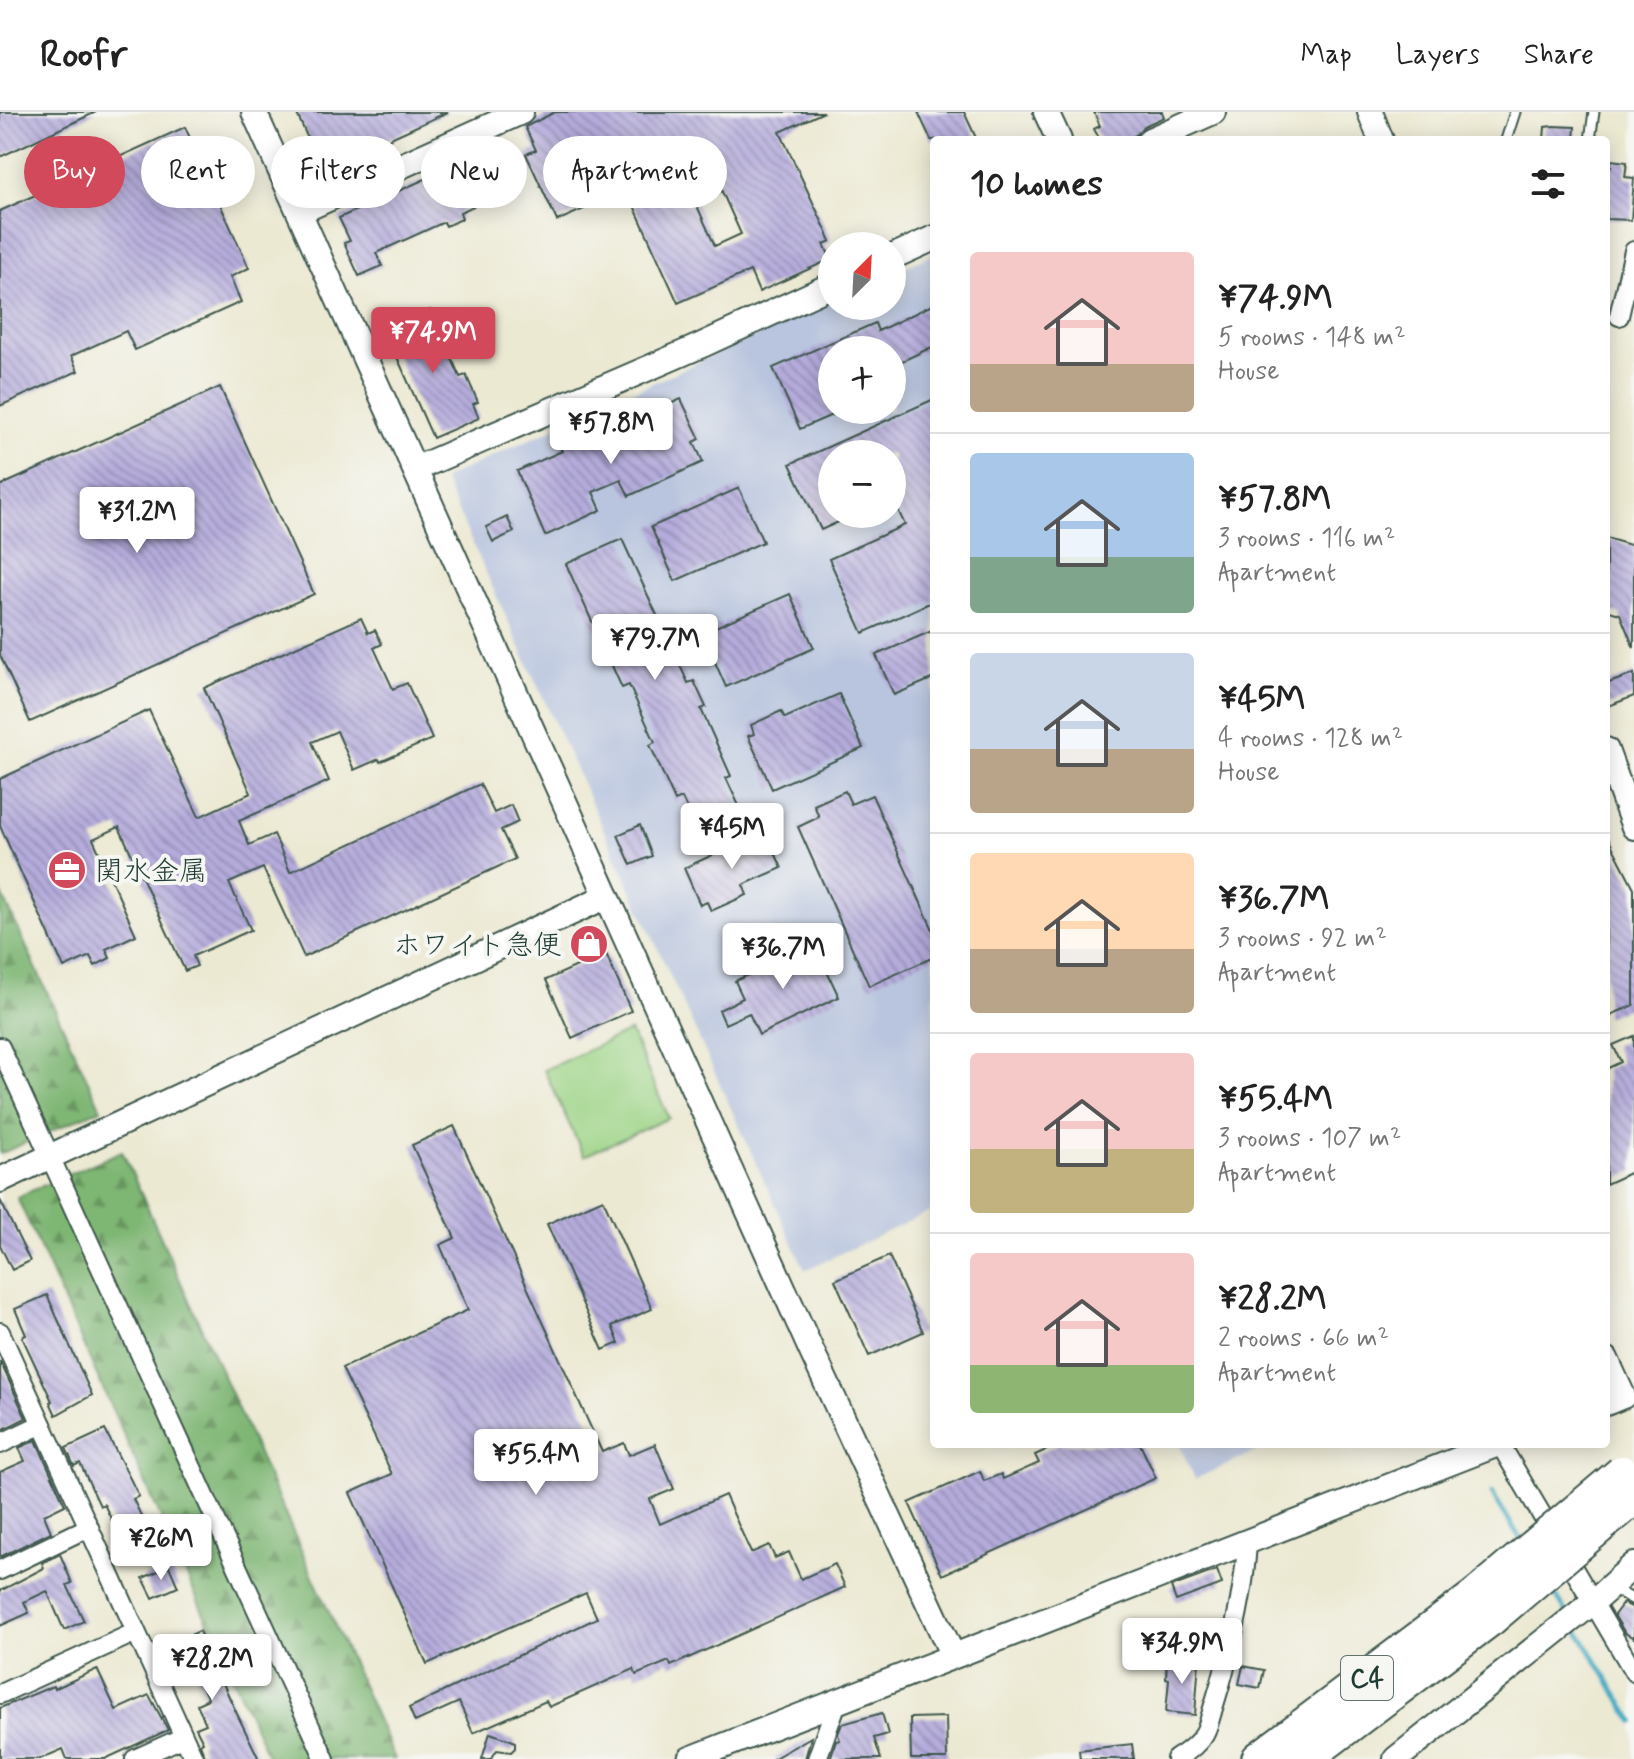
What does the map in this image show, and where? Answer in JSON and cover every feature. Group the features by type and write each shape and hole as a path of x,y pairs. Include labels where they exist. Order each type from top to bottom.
{"highway":[{"name":"C4","path":"1304,1759 1630,1478"},
{"name":"C4","path":"1259,1759 1483,1607"}],"street":[{"path":"254,112 812,1352 953,1656"},
{"path":"299,212 521,112"},
{"path":"1046,112 1057,136"},
{"path":"1159,136 1213,112"},
{"path":"1370,112 1379,136"},
{"path":"906,251 930,240"},
{"path":"1619,316 1634,251"},
{"path":"415,469 818,291"},
{"path":"1610,761 1634,827"},
{"path":"0,1180 607,896"},
{"path":"0,1047 325,1759"},
{"path":"0,1332 194,1759"},
{"path":"1610,1369 1621,1397"},
{"path":"0,1444 42,1424"},
{"path":"690,1759 1489,1448"},
{"path":"1502,1448 1601,1594 1634,1672"},
{"path":"0,1570 89,1527"},
{"path":"1176,1759 1204,1734 1209,1721 1232,1629 1247,1541"},
{"path":"1396,1759 1634,1565"},
{"path":"0,1694 136,1632"},
{"path":"817,1759 837,1702"},
{"path":"138,1758 184,1737"}],"lane":[{"path":"1507,136 1515,112"},
{"path":"1591,136 1594,112"},
{"path":"1601,1594 1634,1600"}],"shaded area":[{"path":"930,256 930,1212 805,1270 443,479 818,307 818,320 906,320 906,267"},
{"path":"1181,1448 1263,1448 1195,1479"}],"green space":[{"path":"0,890 101,1109 0,1154"},
{"path":"630,1031 669,1118 584,1156 544,1070"},
{"path":"122,1151 395,1759 269,1759 17,1197"}],"building":[{"path":"0,112 96,112 45,136 24,136 24,146 0,157"},
{"path":"296,112 448,112 395,136 307,136"},
{"path":"555,112 824,112 780,132 827,232 818,232 818,265 759,292 750,271 678,303 635,208 698,208 715,246 741,234 727,203 727,136 543,136 543,191 527,156 536,150 525,127"},
{"path":"918,112 964,112 975,136 930,136"},
{"path":"1094,112 1162,112 1164,117 1144,126 1134,136 1098,136 1094,129 1100,126"},
{"path":"185,127 189,136 165,136"},
{"path":"1545,127 1575,127 1574,136 1544,136"},
{"path":"141,147 141,208 222,208 249,268 230,277 241,302 135,350 126,331 71,356 78,371 0,406 0,211 24,200 24,208 125,208 125,154"},
{"path":"1611,160 1627,162 1625,177 1634,178 1631,220 1610,219"},
{"path":"421,181 421,208 469,208 460,212 462,219 446,226 444,222 376,253 382,266 359,276 344,243 350,241 339,218 361,208 405,208 405,188"},
{"path":"551,208 586,208 557,221"},
{"path":"930,306 930,348 906,359 906,336 846,336 875,323 878,331"},
{"path":"430,310 460,377 466,375 478,402 473,404 479,418 433,438 385,330"},
{"path":"818,348 818,421 800,429 773,368"},
{"path":"220,387 314,594 30,722 0,655 0,486"},
{"path":"681,399 700,439 694,442 703,462 629,496 621,480 593,492 601,510 545,536 517,471 562,451 560,447 577,439 580,445"},
{"path":"930,401 930,603 863,633 829,559 898,528 906,528 906,440 843,440 879,424 906,424 906,412"},
{"path":"818,451 818,524 790,464"},
{"path":"739,488 763,542 675,581 651,527"},
{"path":"507,517 514,532 493,542 486,527"},
{"path":"622,539 688,683 694,681 706,707 701,709 731,776 726,778 741,810 697,831 682,798 675,801 650,745 655,742 629,685 622,688 566,564"},
{"path":"1610,539 1634,546 1634,648 1620,614 1610,611"},
{"path":"790,594 814,648 726,687 702,633"},
{"path":"361,618 368,633 375,630 382,644 374,648 393,689 407,683 432,739 354,770 337,731 312,742 329,781 239,821 249,845 274,834 290,872 480,784 494,813 511,805 518,822 501,830 515,859 304,957 263,868 229,883 251,930 193,956 197,966 185,971 119,827 93,839 136,935 106,949 110,958 95,966 90,956 64,968 0,826 0,779 149,710 199,817 251,793 204,688"},
{"path":"930,632 930,680 894,695 876,655"},
{"path":"1634,674 1634,696 1610,705 1610,683"},
{"path":"839,694 863,748 772,789 748,736 754,734 751,725 781,711 785,718"},
{"path":"845,791 851,804 872,795 930,923 930,959 869,986 798,827 819,817 814,805"},
{"path":"640,825 652,856 631,865 618,835"},
{"path":"765,831 782,868 743,885 747,895 711,911 707,902 700,905 684,868"},
{"path":"1610,842 1634,888 1634,1005 1610,1015"},
{"path":"589,936 600,940 631,1011 572,1038 546,980 584,963 575,943"},
{"path":"814,944 839,997 759,1035 749,1013 725,1024 719,1010 743,998 735,981"},
{"path":"1634,1036 1634,1171 1610,1182 1610,1067 1621,1062 1613,1045"},
{"path":"454,1126 602,1452 624,1443 629,1455 655,1444 674,1489 650,1499 660,1524 725,1495 751,1553 769,1545 775,1558 789,1552 801,1579 835,1564 845,1587 671,1666 669,1661 636,1675 634,1669 549,1707 546,1701 473,1733 459,1702 415,1722 409,1708 597,1618 586,1593 427,1664 350,1493 392,1474 342,1368 468,1310 440,1245 455,1238 412,1145"},
{"path":"603,1199 652,1309 612,1326 619,1343 603,1350 547,1224"},
{"path":"0,1200 30,1261 12,1270 0,1245"},
{"path":"889,1256 923,1332 869,1356 835,1280"},
{"path":"47,1295 92,1395 56,1415 22,1337 26,1335 15,1309"},
{"path":"0,1361 26,1418 0,1431"},
{"path":"105,1430 139,1496 133,1499 143,1520 139,1522 145,1534 123,1544 104,1504 100,1506 80,1463 74,1466 66,1448"},
{"path":"36,1440 65,1505 44,1515 51,1532 0,1557 0,1472 25,1461 19,1448"},
{"path":"1050,1448 1142,1448 1156,1478 942,1575 909,1503 980,1471 984,1481 1001,1474 1003,1479 1039,1463 1035,1455"},
{"path":"60,1554 72,1583 67,1585 84,1621 64,1630 47,1591 24,1602 29,1613 0,1626 0,1591 44,1568 42,1563"},
{"path":"169,1566 178,1587 153,1598 143,1578"},
{"path":"1217,1570 1222,1584 1176,1601 1171,1587"},
{"path":"1623,1603 1634,1608 1634,1638 1625,1633 1614,1615"},
{"path":"199,1631 259,1759 206,1759 196,1728 206,1724 197,1704 208,1699 191,1663 175,1671 170,1661 164,1664 158,1650"},
{"path":"1167,1658 1199,1660 1195,1715 1166,1712"},
{"path":"1243,1666 1264,1670 1260,1688 1239,1684"},
{"path":"97,1669 116,1710 149,1695 168,1730 105,1759 67,1759 63,1749 40,1759 0,1759 0,1708 53,1686 54,1689"},
{"path":"882,1713 888,1734 874,1738 881,1759 830,1759 836,1741 840,1740 838,1734 842,1724"},
{"path":"946,1717 947,1759 911,1759 910,1718"},
{"path":"490,1733 515,1742 515,1748 511,1752 497,1750 491,1759 482,1759"},
{"path":"811,1737 805,1759 773,1759"},
{"path":"1132,1744 1134,1759 1080,1759 1079,1750"}],"waterway":[{"path":"1492,1493 1521,1540"},
{"path":"1550,1586 1568,1615"},
{"path":"1575,1626 1634,1722"}],"place":[{"name":"関水金属","path":"67,870"},
{"name":"ホワイト急便","path":"589,944"}]}
